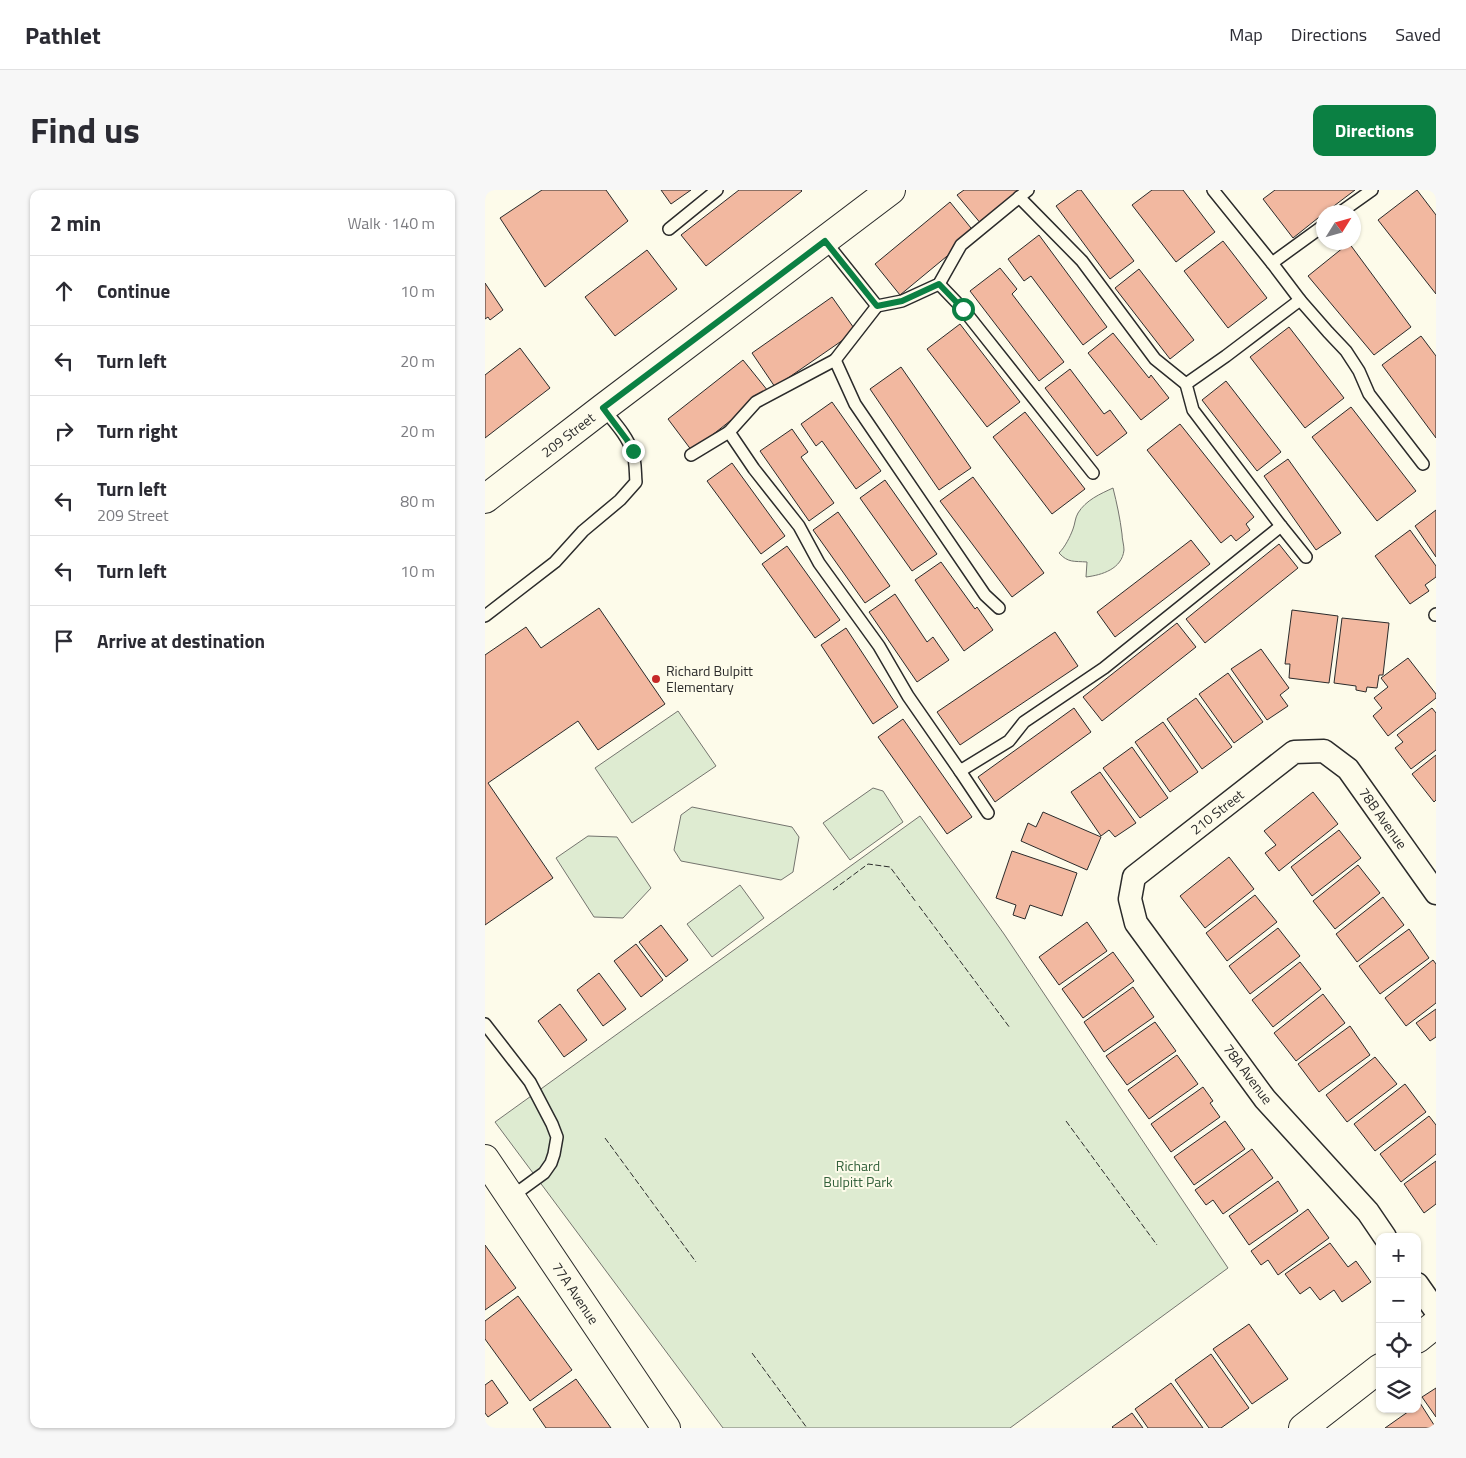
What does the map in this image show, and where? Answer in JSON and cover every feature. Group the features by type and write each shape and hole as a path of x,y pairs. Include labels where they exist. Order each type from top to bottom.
{"street":[{"name":"209 Street","path":"485,499 891,190"},
{"name":"78B Avenue","path":"1324,751 1349,769 1436,893"},
{"name":"210 Street","path":"1130,900 1134,877 1294,752 1324,751"},
{"name":"78A Avenue","path":"1130,900 1136,923 1265,1099 1368,1212 1382,1233"},
{"name":"77A Avenue","path":"485,1158 666,1428"},
{"path":"1421,1290 1436,1311"},
{"path":"1421,1336 1436,1324"},
{"path":"1303,1428 1376,1371"}],"lane":[{"path":"669,229 717,190"},
{"path":"1213,190 1272,263 1299,300 1346,351 1359,370 1369,394 1423,464"},
{"path":"1351,205 1372,190"},
{"path":"691,455 729,432 755,402 835,360 877,306 902,301 939,284 961,245 1023,193 1082,261 1155,359 1186,384 1193,410 1281,526 1307,557"},
{"path":"1272,263 1316,231"},
{"path":"825,241 877,306"},
{"path":"939,284 963,309 1093,473"},
{"path":"1186,384 1299,300"},
{"path":"835,360 855,404 985,595 999,608"},
{"path":"485,616 555,562 583,531 620,500 635,482 633,451 603,408"},
{"path":"729,432 754,469 799,526 819,563 879,646 908,696 988,813"},
{"path":"960,771 1009,741 1024,722 1104,668 1281,526"},
{"path":"485,1024 530,1082 557,1137 555,1154 544,1173 511,1197"}],"green space":[{"path":"1113,488 1124,546 1122,557 1115,566 1105,573 1086,577 1087,562 1068,560 1059,553 1069,539 1081,508 1094,498"},
{"path":"678,711 716,766 632,823 595,768"},
{"path":"873,788 883,791 903,822 850,860 823,823"},
{"path":"692,807 792,827 799,837 793,872 781,880 681,861 674,850 681,815"},
{"name":"Richard Bulpitt Park","path":"920,816 1004,934 1228,1268 1010,1428 723,1428 495,1122"},
{"path":"588,836 617,837 651,888 623,918 594,917 556,858"},
{"path":"740,885 764,918 712,957 687,924"}],"building":[{"path":"542,190 606,190 628,221 545,287 500,218"},
{"path":"661,190 691,190 671,204"},
{"path":"739,190 802,191 706,266 681,235"},
{"path":"964,190 1024,190 982,225 957,195"},
{"path":"1078,190 1081,190 1134,261 1110,279 1056,206"},
{"path":"1152,190 1183,190 1215,232 1176,262 1132,205"},
{"path":"1275,190 1355,190 1335,205 1316,205 1316,220 1293,238 1263,199"},
{"path":"1417,190 1436,215 1436,294 1378,220"},
{"path":"950,202 975,233 900,295 875,264"},
{"path":"1039,235 1107,327 1083,345 1031,276 1024,281 1008,259"},
{"path":"1223,241 1267,298 1228,328 1184,271"},
{"path":"647,250 677,289 615,336 585,297"},
{"path":"1340,250 1354,250 1411,327 1374,355 1308,276"},
{"path":"1000,268 1017,289 1012,294 1064,362 1039,381 970,291"},
{"path":"1139,269 1194,340 1170,359 1115,288"},
{"path":"485,283 503,310 490,320 488,317 485,319"},
{"path":"832,297 856,331 775,387 752,353"},
{"path":"960,324 1020,402 987,427 927,349"},
{"path":"1289,327 1344,398 1305,428 1250,357"},
{"path":"1113,333 1149,378 1151,375 1169,398 1141,420 1088,353"},
{"path":"1421,336 1436,356 1436,438 1382,365"},
{"path":"520,348 550,388 485,438 485,375"},
{"path":"743,360 768,391 692,451 668,419"},
{"path":"901,367 971,468 939,490 870,389"},
{"path":"1070,369 1104,414 1110,410 1127,433 1097,456 1045,388"},
{"path":"1226,381 1281,452 1257,471 1202,400"},
{"path":"832,402 881,471 856,489 822,441 816,446 801,424"},
{"path":"1351,407 1416,491 1377,521 1312,437"},
{"path":"1025,412 1085,489 1052,514 993,437"},
{"path":"1180,424 1254,517 1246,524 1250,530 1236,541 1231,535 1221,543 1147,450"},
{"path":"792,429 808,452 801,457 834,503 809,521 760,451"},
{"path":"1288,459 1341,533 1316,550 1264,476"},
{"path":"732,463 785,536 761,554 707,481"},
{"path":"973,477 1044,573 1012,597 940,501"},
{"path":"885,480 937,554 912,571 860,498"},
{"path":"1436,510 1436,557 1415,526"},
{"path":"838,512 890,586 865,603 813,530"},
{"path":"1410,530 1436,566 1436,577 1425,585 1429,591 1410,604 1375,556"},
{"path":"1191,540 1210,564 1115,637 1097,612"},
{"path":"1279,544 1298,568 1205,643 1186,619"},
{"path":"787,546 840,620 815,638 762,564"},
{"path":"941,562 975,609 977,607 993,630 964,651 915,580"},
{"path":"895,594 927,642 933,637 949,660 917,682 869,612"},
{"path":"599,608 665,704 598,750 578,721 488,783 553,878 485,925 485,655 526,627 541,648"},
{"path":"1292,610 1338,616 1329,683 1289,678 1290,664 1285,664"},
{"path":"1342,618 1389,623 1383,675 1379,675 1377,688 1367,687 1366,692 1356,690 1356,686 1334,683"},
{"path":"1177,623 1196,647 1102,721 1083,697"},
{"path":"846,628 898,707 873,724 821,645"},
{"path":"1055,632 1078,666 960,745 937,712"},
{"path":"1261,649 1289,688 1280,695 1288,706 1267,720 1231,669"},
{"path":"1408,658 1436,694 1436,698 1388,736 1373,716 1382,708 1374,698 1388,687 1381,678"},
{"path":"1228,673 1263,722 1234,743 1199,694"},
{"path":"1196,698 1232,747 1202,769 1167,719"},
{"path":"1074,708 1091,732 995,802 978,777"},
{"path":"1432,708 1436,713 1436,750 1411,769 1395,748 1403,742 1397,735"},
{"path":"903,719 972,817 947,834 878,737"},
{"path":"1163,722 1198,772 1170,792 1135,742"},
{"path":"1132,747 1168,798 1140,818 1103,768"},
{"path":"1436,755 1436,800 1434,802 1412,774"},
{"path":"1100,772 1136,823 1115,837 1109,830 1101,836 1071,792"},
{"path":"1313,792 1338,824 1279,871 1265,853 1276,845 1264,831"},
{"path":"1043,812 1101,837 1087,870 1021,841 1028,823 1036,827"},
{"path":"1339,830 1361,858 1312,896 1291,867"},
{"path":"1012,851 1077,873 1062,916 1030,905 1025,919 1013,915 1016,905 996,898"},
{"path":"1229,857 1254,889 1205,928 1180,896"},
{"path":"1358,865 1380,893 1335,929 1313,901"},
{"path":"1255,895 1277,922 1227,961 1206,933"},
{"path":"1383,897 1404,925 1357,962 1336,934"},
{"path":"1087,922 1107,951 1059,985 1039,957"},
{"path":"661,925 688,960 666,977 639,942"},
{"path":"1278,928 1300,956 1250,994 1229,966"},
{"path":"1409,929 1429,958 1380,994 1359,966"},
{"path":"636,944 663,980 641,997 614,961"},
{"path":"1113,952 1134,981 1083,1018 1062,989"},
{"path":"1433,960 1436,964 1436,1003 1406,1026 1385,998"},
{"path":"1300,962 1321,989 1273,1027 1252,1000"},
{"path":"599,973 626,1009 603,1026 577,990"},
{"path":"1133,987 1154,1017 1104,1052 1084,1022"},
{"path":"1323,994 1345,1023 1296,1061 1274,1033"},
{"path":"560,1004 587,1040 564,1057 538,1021"},
{"path":"1436,1009 1436,1037 1430,1041 1416,1023"},
{"path":"1155,1022 1176,1051 1127,1085 1106,1056"},
{"path":"1350,1026 1370,1055 1319,1092 1298,1064"},
{"path":"1177,1055 1198,1084 1149,1119 1128,1090"},
{"path":"1375,1057 1397,1084 1347,1122 1326,1095"},
{"path":"1405,1084 1426,1112 1375,1151 1354,1124"},
{"path":"1203,1087 1213,1101 1210,1103 1220,1117 1171,1152 1151,1124"},
{"path":"1429,1116 1436,1125 1436,1154 1401,1182 1380,1154"},
{"path":"1225,1121 1245,1149 1194,1185 1174,1157"},
{"path":"1252,1149 1273,1178 1223,1214 1213,1200 1206,1205 1195,1190"},
{"path":"1436,1161 1436,1204 1424,1213 1404,1184"},
{"path":"1278,1181 1298,1211 1249,1245 1229,1216"},
{"path":"1308,1209 1329,1238 1278,1275 1268,1260 1261,1265 1251,1251"},
{"path":"1330,1243 1348,1267 1356,1261 1371,1282 1342,1302 1334,1290 1320,1300 1310,1287 1300,1294 1285,1274"},
{"path":"485,1245 516,1288 485,1310"},
{"path":"518,1296 572,1370 530,1401 485,1339 485,1321"},
{"path":"1249,1324 1288,1379 1252,1404 1213,1349"},
{"path":"1211,1354 1249,1408 1221,1428 1209,1428 1175,1380"},
{"path":"576,1379 611,1428 546,1428 533,1409"},
{"path":"492,1380 508,1403 488,1417 485,1413 485,1385"},
{"path":"1171,1383 1203,1428 1148,1428 1135,1409"},
{"path":"1436,1388 1436,1417 1422,1397"},
{"path":"1421,1405 1436,1428 1385,1428 1406,1413 1421,1413"},
{"path":"1132,1413 1143,1428 1112,1427"}],"fence":[{"path":"833,890 868,864 890,867 916,902"},
{"path":"919,906 1010,1028"},
{"path":"1066,1121 1157,1245"},
{"path":"605,1138 696,1262"},
{"path":"752,1353 807,1428"}],"place":[{"name":"Richard Bulpitt Elementary","path":"656,679"}],"route":[{"path":"633,451 603,408 825,241 877,306 902,301 939,284 963,309"}]}
